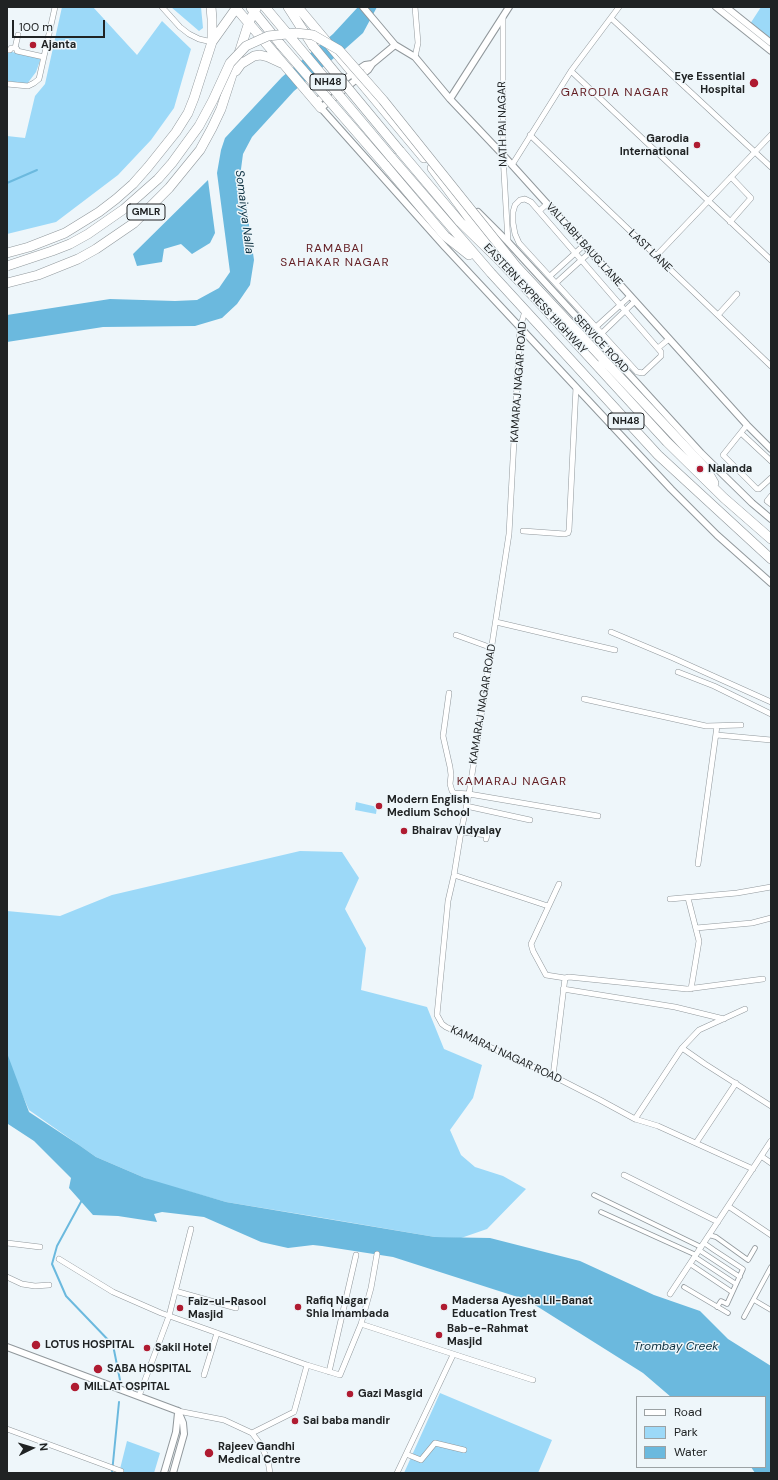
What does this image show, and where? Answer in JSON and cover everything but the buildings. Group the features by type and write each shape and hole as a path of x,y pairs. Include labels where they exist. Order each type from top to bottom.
{"highway":[{"path":"211,7 212,42"},
{"path":"236,7 319,105"},
{"name":"GMLR","path":"7,253 29,247 65,233 99,212 133,184 163,150 188,113 212,42 236,7"},
{"name":"NH48","path":"264,7 491,273"},
{"name":"EASTERN EXPRESS HIGHWAY","path":"288,7 313,46 460,222 501,262 667,442 724,498 771,539"},
{"path":"293,7 301,11 416,148 501,262"},
{"path":"254,9 281,44 445,236 491,273"},
{"name":"GMLR","path":"7,283 38,275 78,259 96,249 134,223 169,188 200,150 212,128 221,109 254,9"},
{"path":"7,266 70,244 88,234 124,209 158,179 172,163 199,126 230,63 246,46 268,36 296,33 313,35 339,50 383,100 516,266 706,469 724,498"},
{"path":"230,80 241,64 254,56 260,55 268,57 285,65"},
{"path":"416,148 429,185"},
{"name":"EASTERN EXPRESS HIGHWAY","path":"491,273 658,455 771,559"}],"street":[{"path":"7,84 28,86 39,79 55,7"},
{"path":"162,7 180,27 189,34 198,39 212,42"},
{"name":"VALLABH BAUG LANE","path":"363,7 395,45 415,57 450,100 503,155 747,425 771,449"},
{"path":"415,7 418,42 415,57"},
{"path":"450,100 509,7"},
{"path":"512,165 571,71 619,7"},
{"path":"716,7 771,51"},
{"path":"726,7 771,43"},
{"name":"NATH PAI NAGAR","path":"503,15 503,155 508,242"},
{"path":"611,18 771,167"},
{"path":"15,48 18,35"},
{"path":"395,45 372,64 368,70 355,76 319,105 445,247 671,489 717,535 771,583"},
{"path":"15,48 17,51 44,57"},
{"path":"7,50 15,48"},
{"path":"571,71 771,260"},
{"name":"LAST LANE","path":"530,135 771,366"},
{"path":"656,256 771,135"},
{"name":"SERVICE ROAD","path":"432,168 508,242 701,453 752,504 771,519"},
{"path":"730,222 751,198 731,177"},
{"path":"525,199 531,202 539,211 661,352 661,356 643,373 638,373 520,243 515,234 513,222 515,205 520,200 525,199"},
{"path":"539,211 547,204"},
{"path":"550,276 584,245"},
{"path":"556,283 590,252"},
{"path":"718,315 737,294"},
{"path":"596,327 620,306 632,298"},
{"path":"602,333 625,311 632,298"},
{"name":"KAMARAJ NAGAR ROAD","path":"525,311 520,328 509,534 469,794 448,901 437,1015 439,1020 446,1027 553,1076 635,1119 658,1126 753,1169"},
{"path":"658,348 669,339"},
{"path":"523,531 568,533 576,387"},
{"path":"747,425 723,455 759,490 771,478"},
{"path":"741,433 771,461"},
{"path":"771,496 767,501 771,504"},
{"path":"496,622 615,650"},
{"path":"611,632 771,702"},
{"path":"456,635 492,648"},
{"path":"678,672 714,686 771,714"},
{"path":"448,694 443,736 450,767 451,789 454,793 469,794 598,816"},
{"path":"584,699 706,726 741,725"},
{"path":"698,864 714,747 717,735 717,726"},
{"path":"717,735 771,740"},
{"path":"466,806 530,820"},
{"path":"461,832 487,835 486,839"},
{"path":"454,875 548,906"},
{"path":"559,884 532,940 531,948 546,975 691,989 763,979"},
{"path":"670,899 737,893 771,886"},
{"path":"688,898 696,928 698,946 691,989"},
{"path":"696,928 752,923 771,918"},
{"path":"553,1076 565,978"},
{"path":"563,989 675,1007 724,1019"},
{"path":"635,1119 682,1048 700,1030 745,1009"},
{"path":"682,1048 771,1106"},
{"path":"696,1143 736,1083"},
{"path":"670,1294 771,1141"},
{"path":"761,1156 771,1163"},
{"path":"624,1175 718,1222"},
{"path":"594,1195 699,1250 740,1277"},
{"path":"728,1206 771,1235"},
{"path":"601,1212 699,1250 714,1250 743,1269 727,1304 721,1301 717,1307"},
{"path":"139,1396 169,1316 191,1229"},
{"path":"709,1235 716,1237 748,1260 755,1248"},
{"path":"7,1243 40,1247"},
{"path":"699,1250 736,1284"},
{"path":"59,1258 113,1292 169,1316 307,1365 340,1375 361,1324 371,1288 377,1254"},
{"path":"329,1372 356,1255"},
{"path":"690,1264 732,1292"},
{"path":"744,1317 771,1267"},
{"path":"7,1277 22,1284 35,1286 49,1285"},
{"path":"684,1287 728,1313"},
{"path":"175,1291 236,1308"},
{"path":"754,1300 771,1310"},
{"path":"361,1324 533,1380"},
{"path":"204,1374 218,1333"},
{"path":"7,1347 178,1412 224,1420 252,1433 261,1445 268,1462 270,1473"},
{"path":"397,1473 453,1354"},
{"path":"252,1433 294,1412 307,1365"},
{"path":"164,1473 176,1432 178,1412"},
{"path":"173,1473 184,1434 183,1423 178,1412"},
{"path":"7,1430 120,1471"},
{"path":"406,1454 421,1460 435,1443 464,1450"}],"green space":[{"path":"62,7 93,7 137,55 162,21 191,49 174,108 151,140 118,175 56,222 7,234 7,136 25,138 35,96 45,84"},
{"path":"171,7 201,7 203,28 199,31"},
{"path":"761,7 771,7 771,39 750,24"},
{"path":"7,51 41,58 36,72 27,84 7,81"},
{"path":"356,802 377,807 376,814 355,810"},
{"path":"300,851 342,852 359,878 345,909 366,948 361,990 427,1007 444,1049 482,1065 473,1098 450,1130 461,1155 475,1167 503,1176 526,1189 487,1229 461,1238 435,1237 226,1202 152,1181 96,1157 29,1110 7,1060 7,911 60,916 112,895"},
{"path":"440,1393 552,1440 538,1473 404,1473"},
{"path":"127,1441 160,1453 154,1473 119,1473"}],"water":[{"name":"Somaiyya Nalla","path":"358,7 377,7 363,33 294,91 252,137 243,154 241,169 254,260 250,285 237,304 222,318 195,326 103,327 7,342 7,315 110,299 175,301 197,300 219,288 230,272 217,173 221,150 225,138 282,77 333,34"},
{"path":"208,180 215,233 210,243 192,254 181,244 164,249 162,262 137,266 133,254"},
{"name":"Trombay Creek","path":"7,1053 29,1112 96,1157 145,1178 226,1202 435,1237 490,1238 580,1261 654,1295 700,1311 728,1339 771,1366 771,1473 755,1473 752,1468 766,1468 766,1396 670,1396 643,1373 527,1300 393,1257 313,1245 288,1248 261,1242 204,1217 162,1212 154,1214 157,1222 118,1216 93,1215 69,1188 71,1178 34,1141 8,1124 7,1126"}],"waterway":[{"path":"7,183 37,170"},
{"path":"82,1200 57,1246 52,1264 66,1296 113,1345 120,1380"},
{"path":"112,1473 119,1402"}],"place":[{"name":"Ajanta","path":"33,45"},
{"name":"Eye Essential Hospital","path":"754,83"},
{"name":"Garodia International","path":"697,145"},
{"name":"Nalanda","path":"700,469"},
{"name":"Modern English Medium School","path":"379,806"},
{"name":"Bhairav Vidyalay","path":"404,831"},
{"name":"Rafiq Nagar Shia Imambada","path":"298,1307"},
{"name":"Madersa Ayesha Lil-Banat Education Trest","path":"444,1307"},
{"name":"Faiz-ul-Rasool Masjid","path":"180,1308"},
{"name":"Bab-e-Rahmat Masjid","path":"439,1335"},
{"name":"LOTUS HOSPITAL","path":"36,1345"},
{"name":"Sakil Hotel","path":"147,1348"},
{"name":"SABA HOSPITAL","path":"98,1369"},
{"name":"MILLAT OSPITAL","path":"75,1387"},
{"name":"Gazi Masgid","path":"350,1394"},
{"name":"Sai baba mandir","path":"295,1421"},
{"name":"Rajeev Gandhi Medical Centre","path":"209,1453"}],"district":[{"name":"GARODIA NAGAR","path":"615,93"},
{"name":"RAMABAI SAHAKAR NAGAR","path":"335,256"},
{"name":"KAMARAJ NAGAR","path":"512,782"}]}
